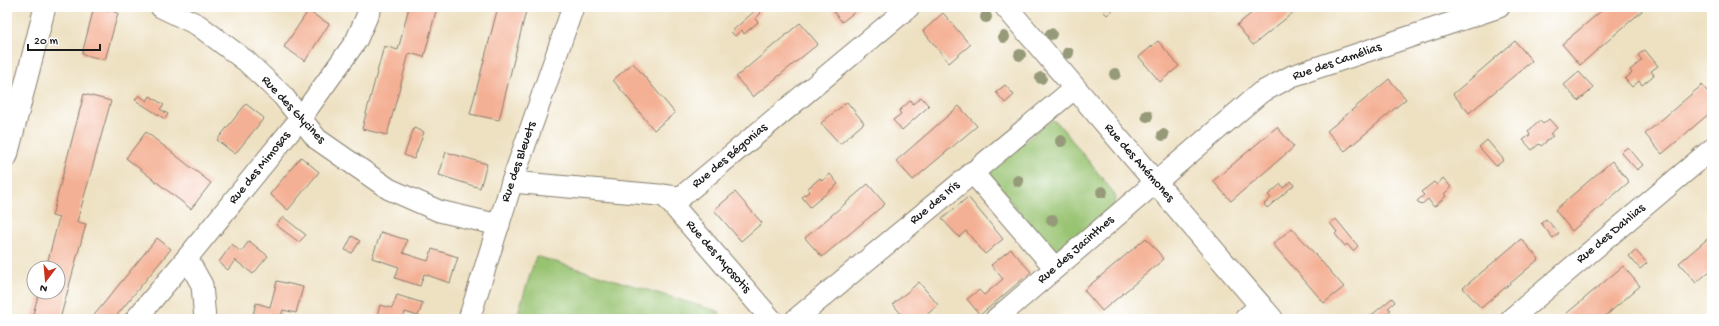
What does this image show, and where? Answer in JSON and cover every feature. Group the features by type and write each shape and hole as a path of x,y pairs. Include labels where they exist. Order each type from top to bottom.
{"street":[{"path":"7,156 45,7"},
{"name":"Rue des Glycines","path":"161,7 198,26 246,60 283,96 300,119 317,138 389,189 439,211 499,225"},
{"name":"Rue des Mimosas","path":"136,319 300,119 356,41 371,7"},
{"name":"Rue des Bleuets","path":"469,319 512,182 573,7"},
{"name":"Rue des Bégonias","path":"512,182 681,197 909,7"},
{"name":"Rue des Anémones","path":"1006,7 1156,182 1259,314"},
{"name":"Rue des Camélias","path":"1156,182 1260,93 1292,76 1499,7"},
{"name":"Rue des Iris","path":"796,319 1075,88"},
{"name":"Rue des Dahlias","path":"1510,319 1712,149"},
{"path":"972,172 1055,268"},
{"name":"Rue des Jacinthes","path":"996,319 1156,182"},
{"name":"Rue des Myosotis","path":"664,195 772,319"},
{"path":"187,258 202,286 205,319"}],"green space":[{"path":"1052,120 1058,123 1114,193 1116,199 1112,208 1061,250 1049,249 989,175 991,168"},
{"path":"536,256 720,312 718,319 516,319"}],"building":[{"path":"94,7 118,13 105,60 82,54"},
{"path":"409,7 437,7 424,57 409,53 387,135 362,129 384,46 398,50"},
{"path":"498,7 527,7 499,120 470,114"},
{"path":"830,7 861,7 842,22"},
{"path":"1108,7 1116,7 1107,15 1103,11"},
{"path":"1259,7 1300,7 1253,45 1237,25"},
{"path":"1606,7 1639,7 1642,11 1580,65 1562,44"},
{"path":"757,9 761,13 755,19 758,22 744,34 742,30 735,36 731,32"},
{"path":"308,11 329,24 305,61 284,47"},
{"path":"943,13 970,45 949,63 923,31"},
{"path":"800,23 818,44 753,97 736,77"},
{"path":"1158,41 1179,66 1160,82 1139,57"},
{"path":"1515,41 1532,61 1469,113 1453,94"},
{"path":"1645,50 1658,66 1651,71 1654,75 1642,85 1639,81 1632,87 1625,79 1632,73 1630,70 1642,60 1638,55"},
{"path":"633,63 675,113 654,130 613,80"},
{"path":"1579,72 1594,88 1578,101 1564,85"},
{"path":"1389,79 1406,99 1345,151 1327,131"},
{"path":"1005,85 1014,95 1005,103 996,92"},
{"path":"1702,85 1712,97 1712,111 1662,154 1645,134"},
{"path":"84,94 111,101 77,222 86,224 66,297 66,260 48,260 59,218 52,216"},
{"path":"139,95 147,101 150,96 164,105 160,109 168,114 165,119 135,100"},
{"path":"921,97 929,106 902,130 893,120 901,114 899,111 911,100 913,104"},
{"path":"847,102 864,123 840,144 821,123"},
{"path":"246,104 264,118 235,154 217,140"},
{"path":"959,106 977,126 913,180 896,161"},
{"path":"1549,119 1557,128 1550,134 1553,136 1541,146 1539,144 1532,150 1523,140 1530,135 1528,131 1540,121 1543,124"},
{"path":"1277,127 1294,147 1231,201 1213,181"},
{"path":"414,128 424,132 414,159 404,155"},
{"path":"146,132 211,183 191,209 126,158"},
{"path":"1487,140 1504,160 1496,166 1479,147"},
{"path":"1628,147 1643,165 1637,170 1621,152"},
{"path":"446,152 487,164 480,188 439,175"},
{"path":"301,157 319,172 288,210 270,194"},
{"path":"1612,161 1629,182 1572,231 1555,210"},
{"path":"830,174 838,184 810,207 802,197 810,191 807,189 820,178 822,181"},
{"path":"1443,178 1451,187 1444,194 1446,196 1434,207 1428,199 1421,205 1417,201 1424,195 1421,192 1434,182 1437,185"},
{"path":"1291,181 1294,185 1267,208 1264,204 1271,198 1268,195 1281,184 1283,188"},
{"path":"868,184 885,204 822,257 805,238"},
{"path":"735,192 762,223 741,241 714,210"},
{"path":"968,197 1003,239 985,254 966,231 959,237 942,219"},
{"path":"283,217 306,235 299,242 276,225"},
{"path":"1336,219 1358,246 1353,251 1347,244 1345,246 1335,234 1337,232 1330,223"},
{"path":"1546,219 1559,233 1553,238 1541,223"},
{"path":"1292,228 1344,287 1324,303 1273,244"},
{"path":"381,232 407,240 403,253 428,261 432,249 458,257 450,283 424,274 420,286 395,278 399,267 372,258"},
{"path":"1712,235 1712,269 1696,283 1679,263"},
{"path":"352,236 360,241 352,253 345,250"},
{"path":"157,238 171,249 114,319 91,319"},
{"path":"1146,238 1164,259 1102,311 1084,290"},
{"path":"1521,239 1539,259 1481,308 1463,288"},
{"path":"249,241 268,256 253,274 235,260 228,270 219,262 232,244 241,252"},
{"path":"1011,249 1031,272 980,315 967,299 979,290 984,295 1003,279 991,265"},
{"path":"1635,250 1647,263 1640,269 1629,256"},
{"path":"1623,266 1640,286 1602,319 1570,319 1566,314"},
{"path":"277,281 303,287 296,313 283,310 280,319 252,319 256,303 270,307"},
{"path":"919,282 938,305 922,319 905,319 893,304"},
{"path":"397,295 423,303 418,316 405,312 403,319 376,319 380,305 392,308"},
{"path":"1392,298 1395,302 1388,308 1391,310 1380,319 1367,319"},
{"path":"37,300 65,300 60,319 32,318"}]}
